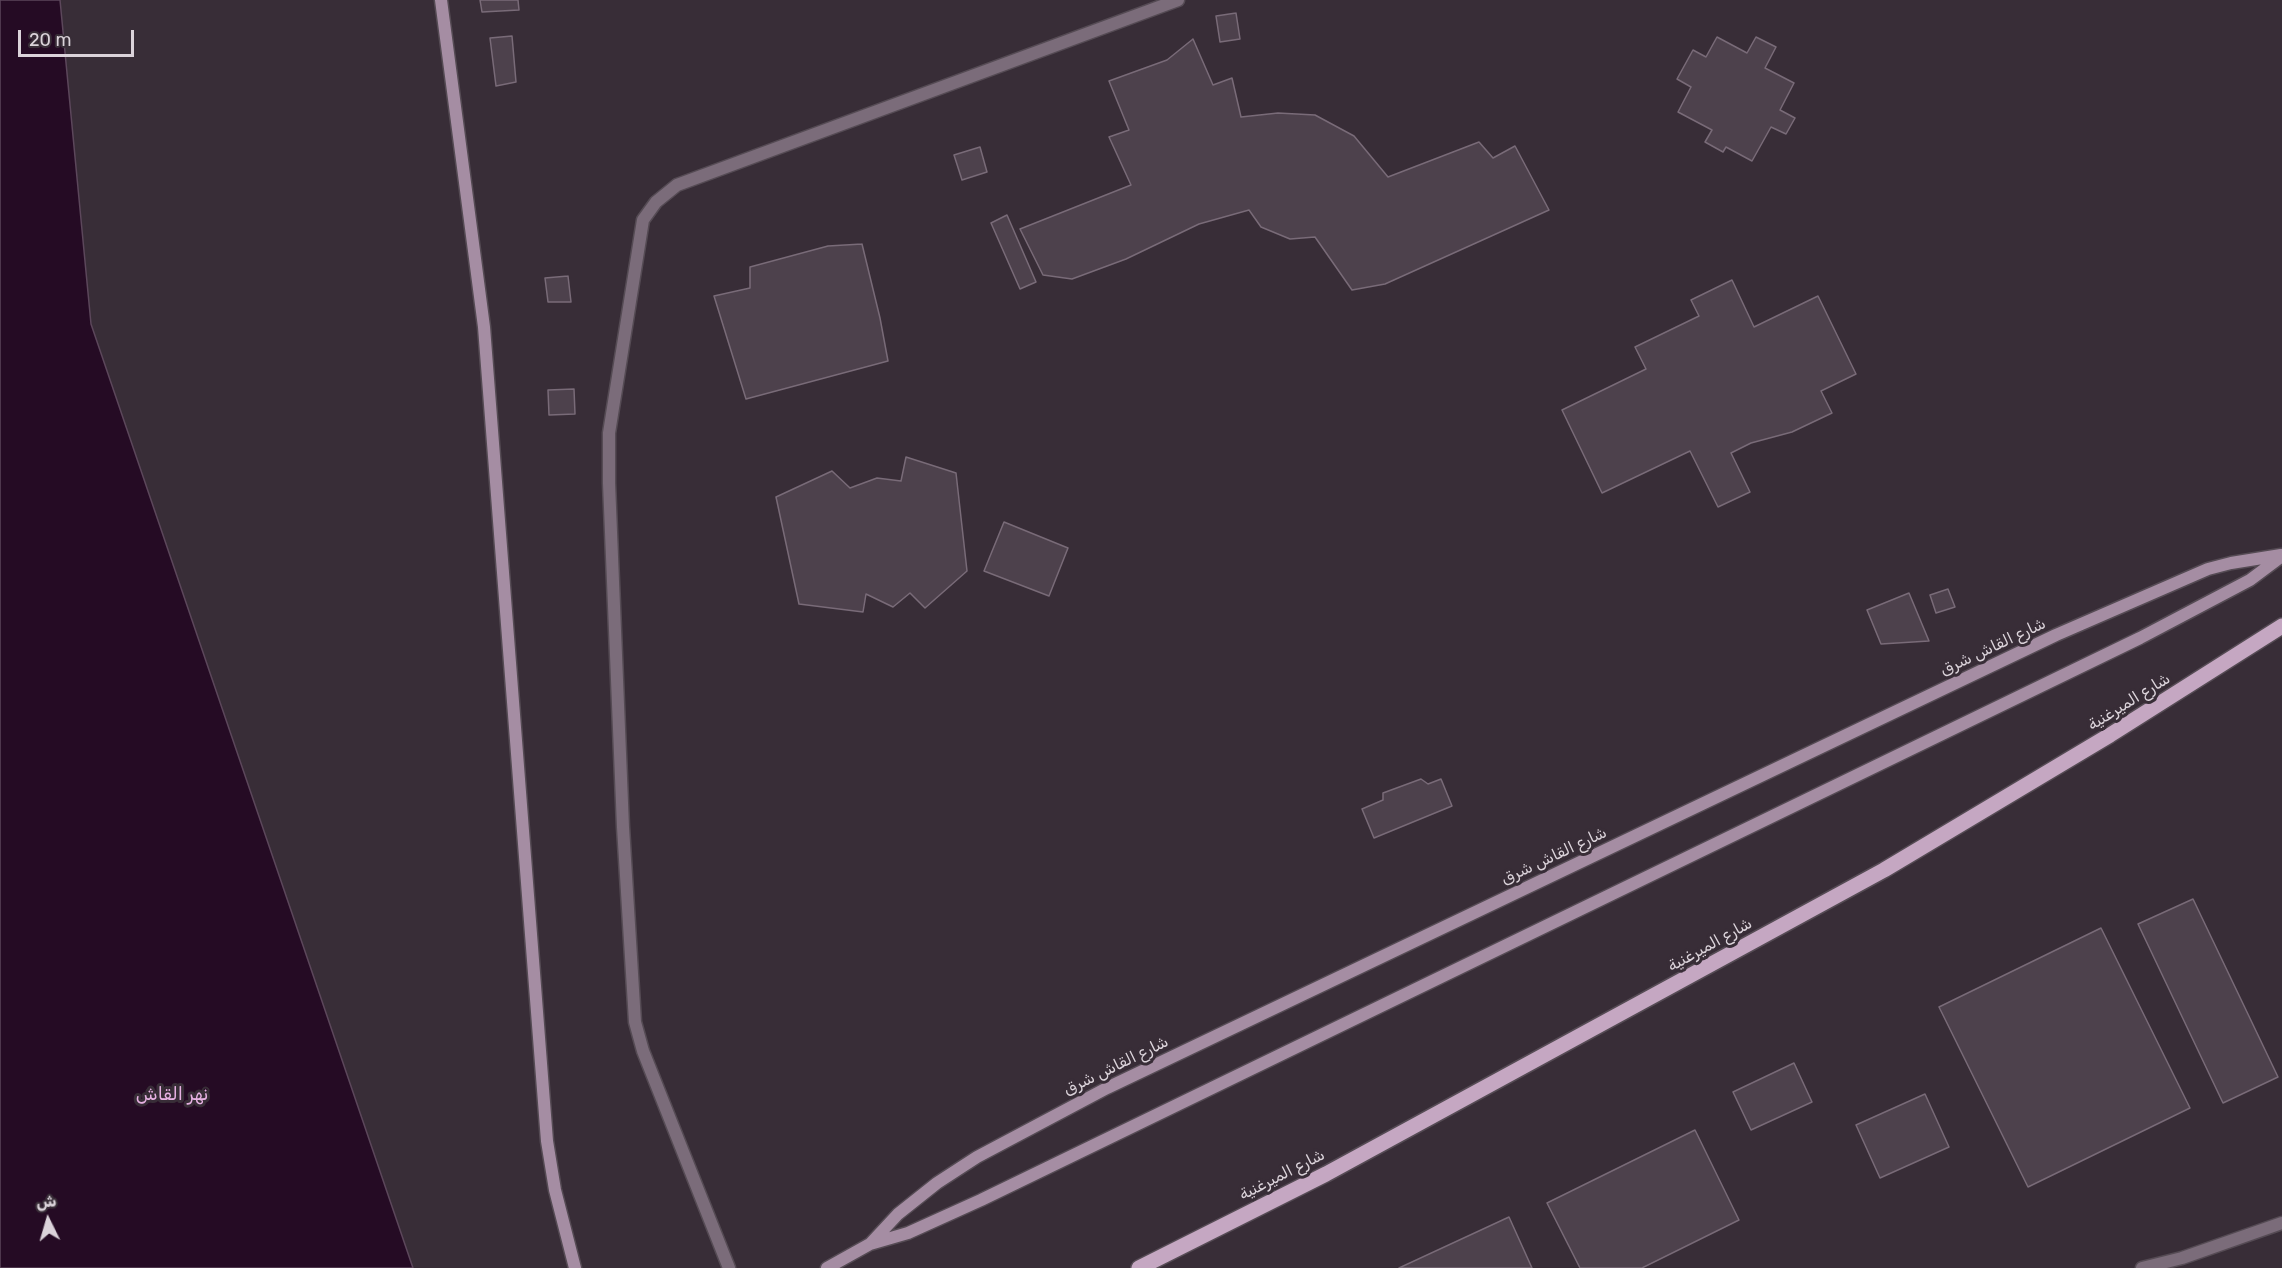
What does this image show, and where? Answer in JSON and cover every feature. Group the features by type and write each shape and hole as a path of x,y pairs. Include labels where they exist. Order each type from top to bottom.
{"main road":[{"path":"441,0 484,327 547,1141 555,1190 575,1268"},
{"name":"شارع القاش شرق","path":"870,1244 898,1214 937,1183 977,1157 1107,1088 2056,635 2208,569 2282,555"},
{"name":"شارع القاش شرق","path":"827,1268 870,1244 908,1233 981,1200 2118,648 2250,580 2282,555"},
{"name":"شارع الميرغنية","path":"1139,1268 1336,1168 1884,870 2100,741 2282,626"}],"street":[{"path":"729,1268 643,1051 635,1022 623,827 609,433 643,220 656,202 677,185 1178,0"},
{"path":"2142,1268 2182,1258 2282,1223"}],"water":[{"name":"نهر القاش","path":"0,0 60,0 91,324 413,1268 0,1268"}],"building":[{"path":"480,0 518,0 519,10 482,12"},
{"path":"1236,13 1240,39 1220,42 1216,16"},
{"path":"512,36 516,82 496,86 490,38"},
{"path":"1717,37 1747,53 1756,37 1776,47 1765,68 1794,83 1780,110 1795,118 1786,134 1771,127 1752,161 1726,147 1723,152 1705,142 1712,130 1678,112 1691,87 1677,79 1693,50 1706,57"},
{"path":"1193,39 1213,85 1232,78 1241,117 1278,113 1315,115 1354,136 1388,177 1479,142 1493,158 1515,146 1549,210 1385,284 1352,290 1315,237 1290,239 1261,227 1249,210 1199,224 1126,259 1072,279 1043,275 1020,229 1131,185 1109,137 1129,130 1109,81 1167,60"},
{"path":"980,147 987,172 962,180 954,155"},
{"path":"1007,215 1036,282 1020,289 991,223"},
{"path":"862,244 888,361 746,399 714,296 750,288 750,267 828,246"},
{"path":"568,276 571,302 548,302 545,278"},
{"path":"1732,280 1754,327 1818,296 1856,374 1821,391 1832,413 1792,432 1751,443 1731,453 1750,492 1718,507 1690,451 1602,493 1562,410 1646,369 1635,347 1699,316 1691,300"},
{"path":"574,389 575,414 549,415 548,390"},
{"path":"906,457 956,473 967,571 925,608 910,593 893,607 866,594 863,612 799,604 776,497 832,471 850,488 877,478 901,481"},
{"path":"1004,522 1068,548 1049,596 984,571"},
{"path":"1948,589 1955,607 1936,613 1930,595"},
{"path":"1909,593 1929,641 1881,644 1867,610"},
{"path":"1421,779 1428,784 1441,779 1452,806 1374,838 1362,809 1383,800 1383,793"},
{"path":"2193,899 2278,1077 2223,1103 2138,924"},
{"path":"2101,928 2190,1108 2028,1187 1939,1007"},
{"path":"1794,1063 1812,1102 1751,1130 1733,1092"},
{"path":"1925,1094 1949,1147 1880,1178 1856,1125"},
{"path":"1695,1130 1739,1220 1642,1268 1580,1268 1547,1203"},
{"path":"1509,1217 1532,1268 1399,1268"}]}
